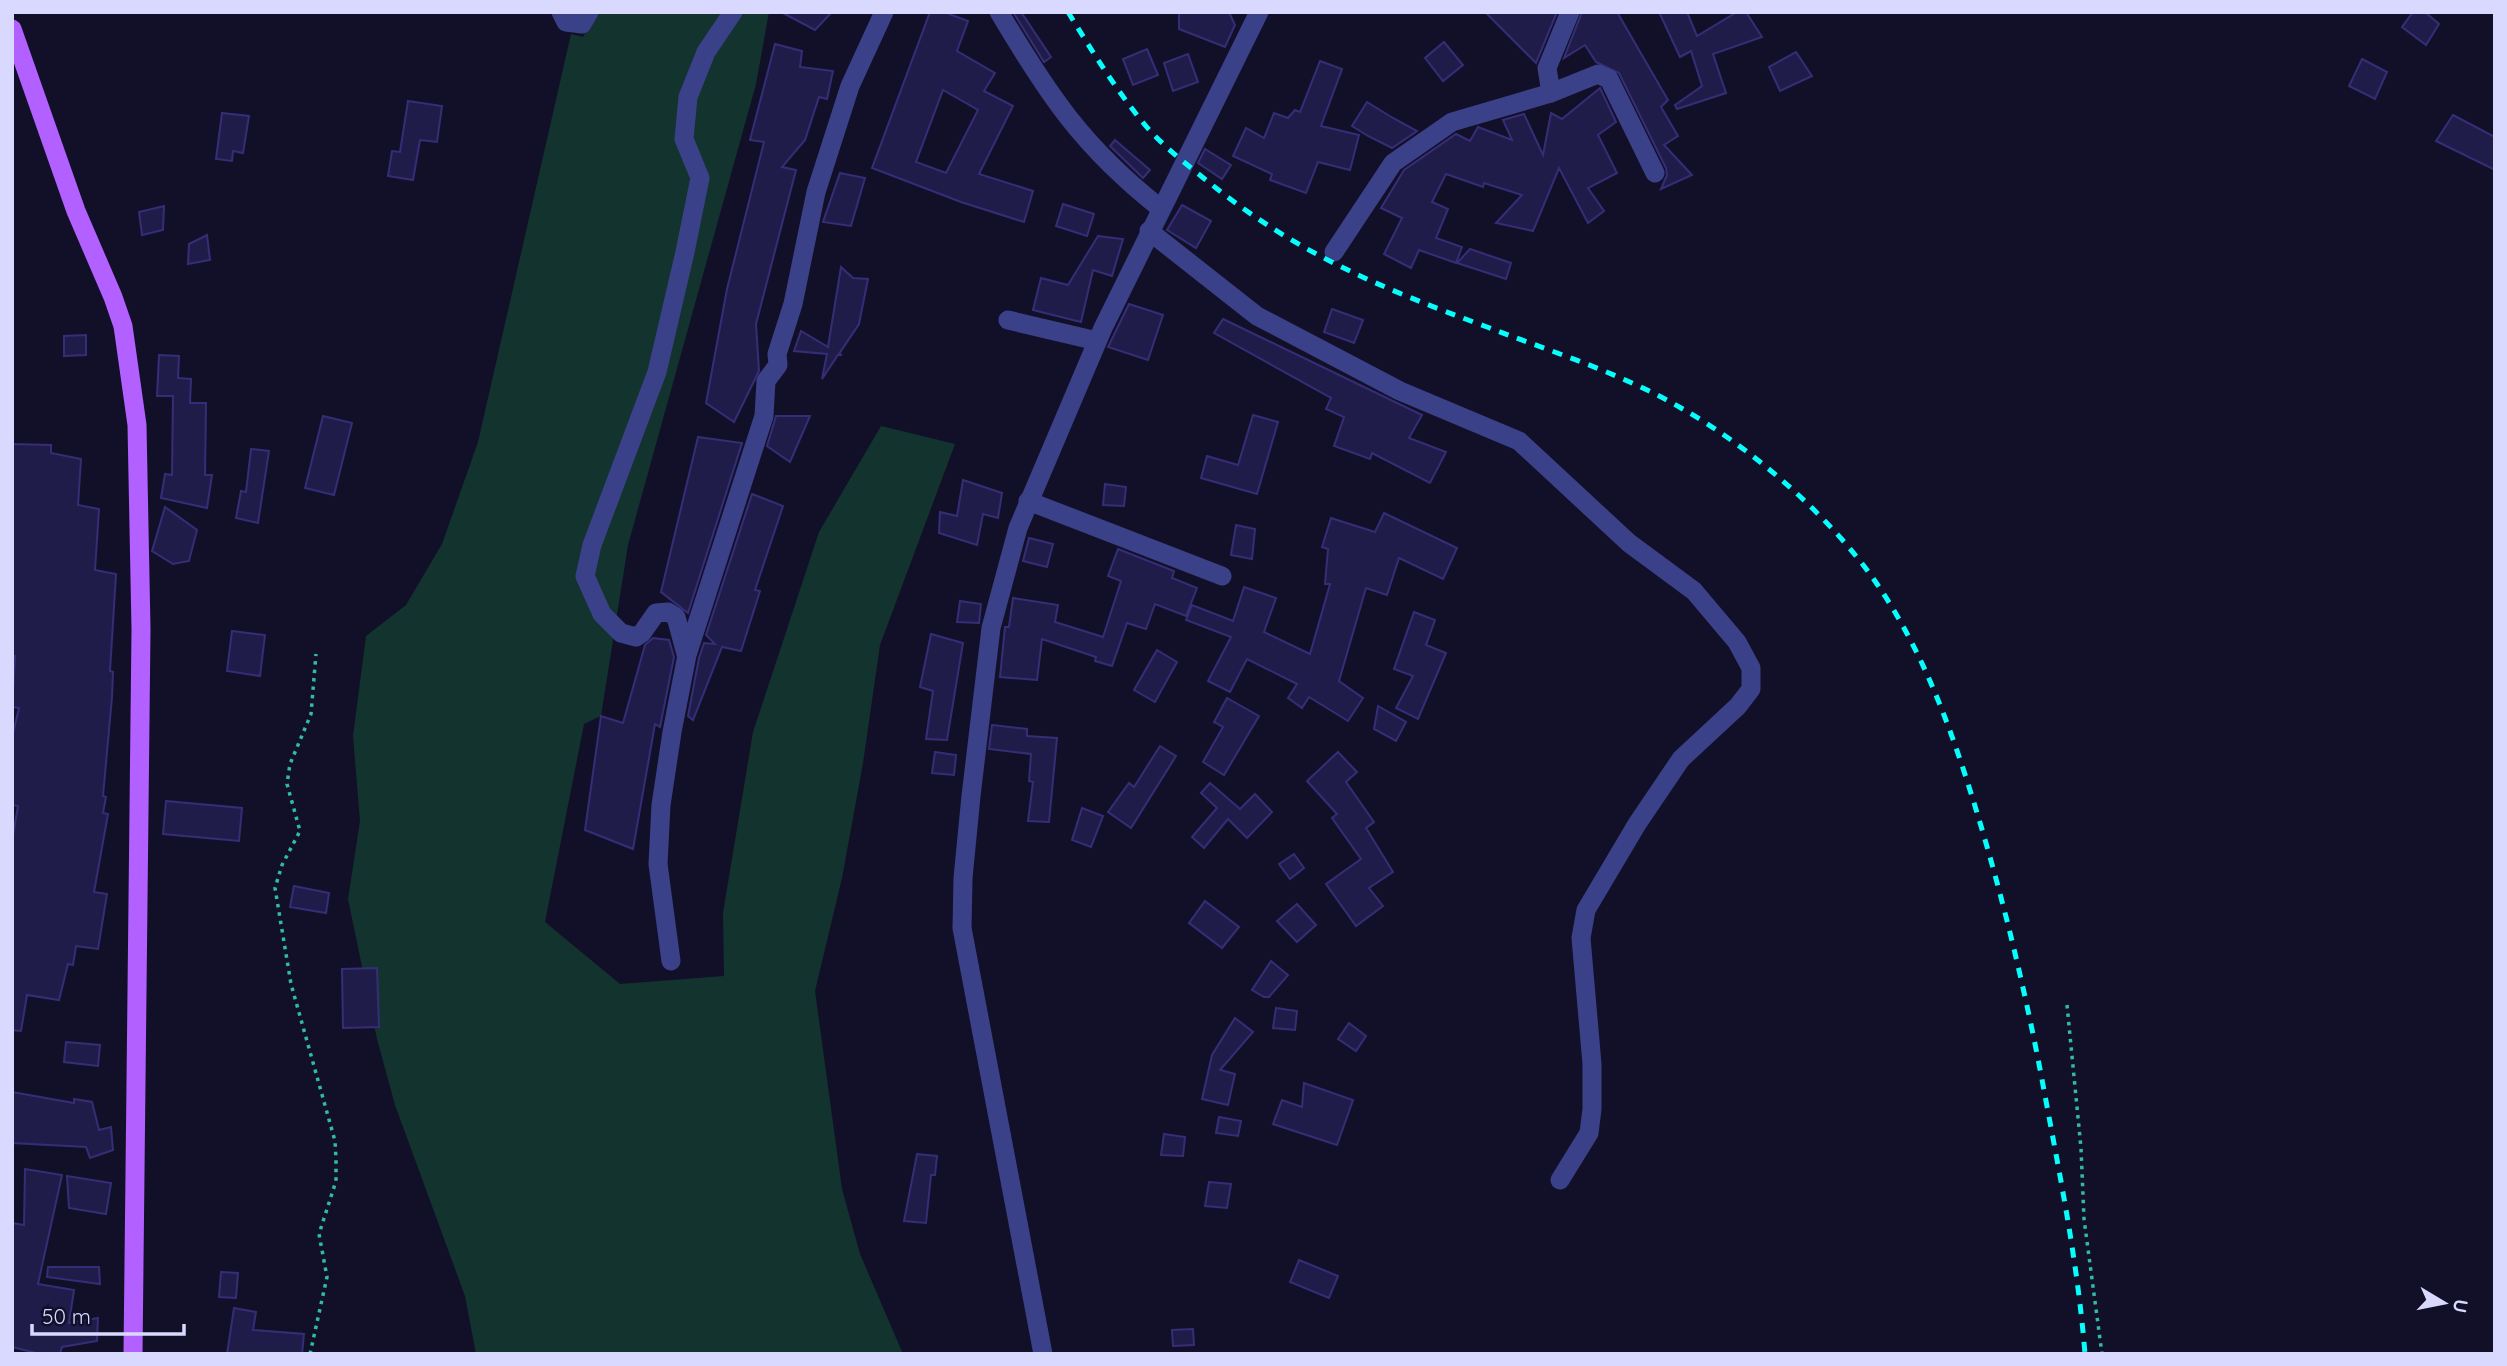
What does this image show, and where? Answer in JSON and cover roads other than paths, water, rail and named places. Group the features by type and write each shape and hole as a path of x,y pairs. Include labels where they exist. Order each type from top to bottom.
{"main road":[{"path":"12,29 75,211 120,316 137,425 141,629 133,1354"}],"street":[{"path":"561,12 566,22 582,24 589,12"},
{"path":"687,655 676,617 661,612 636,637 621,633 602,614 585,576 592,545 657,372 694,215 700,178 684,139 688,97 701,61 733,12"},
{"path":"671,961 658,864 661,805 687,655 764,416 766,381 778,365 777,354 793,304 816,192 850,86 884,12"},
{"path":"999,12 1047,92 1075,129 1100,157 1160,208"},
{"path":"1043,1354 962,928 963,878 991,628 1028,501 1097,341 1160,208 1259,12"},
{"path":"1551,93 1547,68 1570,12"},
{"path":"1334,251 1393,163 1452,122 1551,93 1598,75 1609,79 1655,173"},
{"path":"1149,231 1257,316 1400,391 1519,441 1629,542 1694,591 1737,642 1751,668 1751,689 1738,706 1681,759 1637,824 1586,911 1580,938 1592,1064 1592,1109 1589,1133 1560,1180"},
{"path":"1008,320 1097,341"},
{"path":"1028,501 1222,576"}],"railway":[{"path":"1068,12 1114,84 1145,125 1174,154 1239,206 1306,248 1375,283 1610,374 1681,408 1735,443 1788,486 1837,534 1877,584 1911,641 1938,701 1961,763 1991,860 2039,1066 2069,1227 2085,1354"}]}
